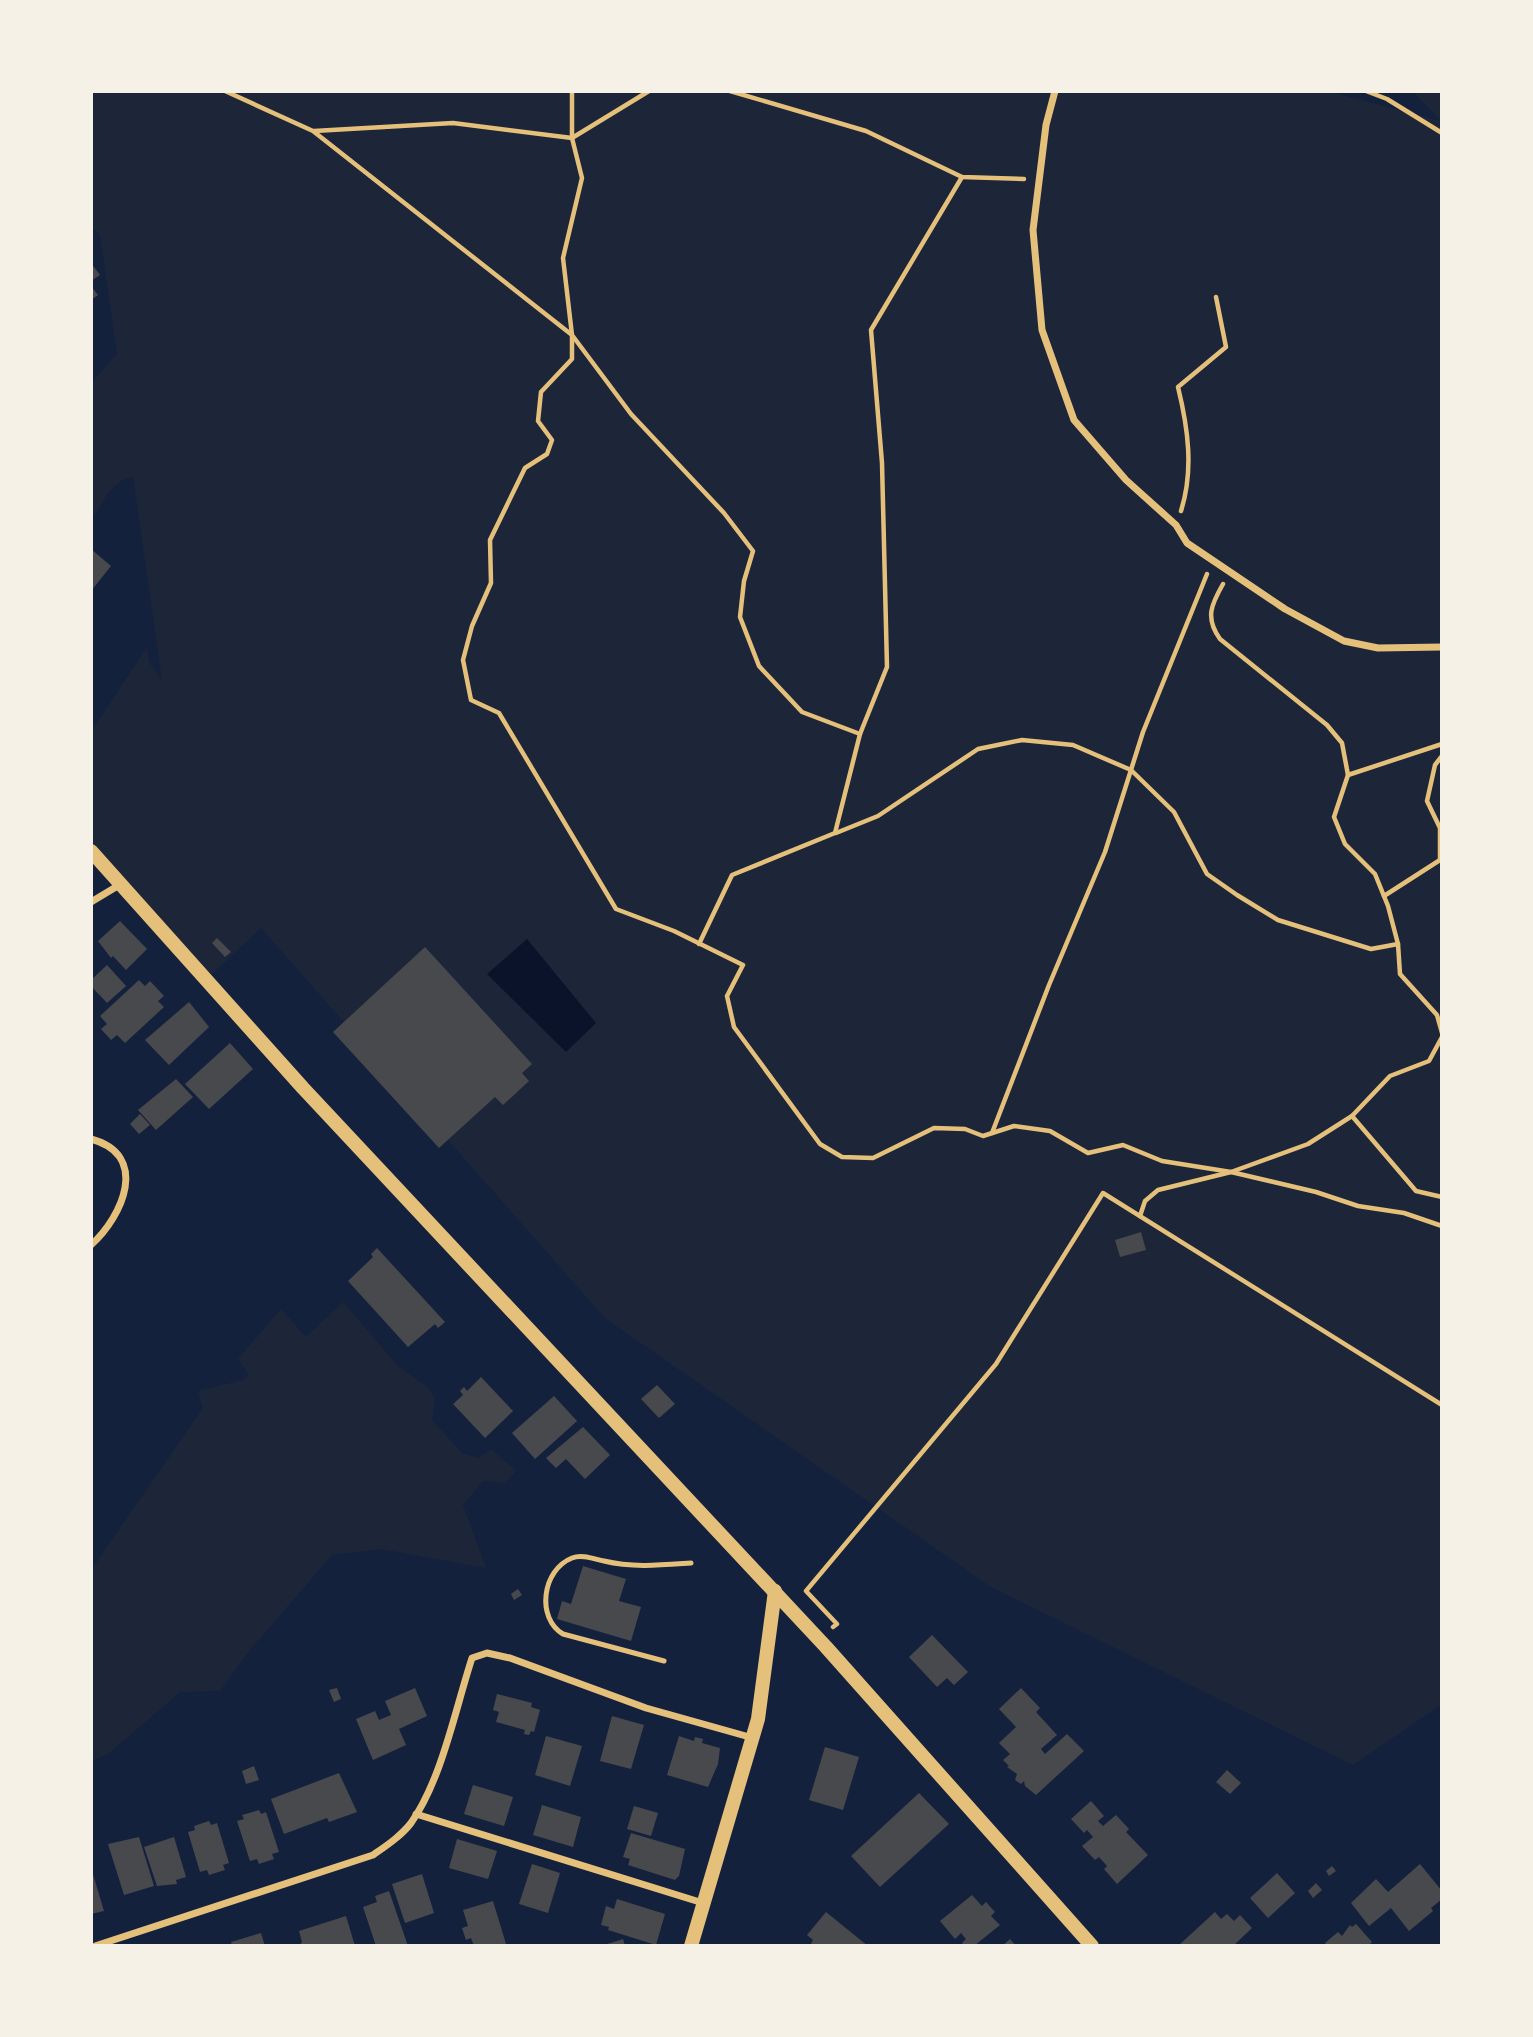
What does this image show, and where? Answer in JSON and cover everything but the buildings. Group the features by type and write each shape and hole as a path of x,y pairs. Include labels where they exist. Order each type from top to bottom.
{"main road":[{"path":"91,851 303,1088 819,1639 1092,1946"},
{"path":"691,1946 754,1738 775,1591"}],"street":[{"path":"1055,91 1046,125 1033,230 1042,330 1074,419 1126,480 1176,525 1187,543 1285,609 1344,641 1378,648 1442,647"},
{"path":"91,902 122,884"},
{"path":"91,1139 107,1143 115,1151 126,1171 127,1182 125,1195 104,1230 91,1245"},
{"path":"95,1946 373,1855 396,1838 416,1814 428,1793 472,1658 487,1653 510,1658 646,1707 754,1738"},
{"path":"416,1814 704,1903"}],"lane":[{"path":"664,1661 563,1634 554,1628 548,1619 547,1590 561,1565 582,1556 634,1566 691,1563"}],"path":[{"path":"225,91 313,131 572,335 631,414 668,458 724,513 752,551 744,580 740,617 759,666 802,712 860,734"},
{"path":"572,91 572,138 582,178 562,258 572,335 572,359 541,392 538,421 552,440 550,447 547,454 525,468 490,541 491,583 472,626 463,660 471,700 499,713 616,909 743,965 727,996 734,1027 820,1144 842,1157 873,1158 934,1128 965,1129 983,1136 1014,1126 1050,1131 1088,1153 1123,1145 1162,1161 1231,1172 1316,1192 1358,1206 1405,1213 1442,1226"},
{"path":"313,131 453,123 572,138 649,91"},
{"path":"730,91 866,131 962,177 1039,179"},
{"path":"1366,91 1387,99 1442,133"},
{"path":"835,833 860,734 887,667 882,463 871,330 962,177"},
{"path":"1176,525 1187,493 1188,431 1178,387 1226,347 1216,297"},
{"path":"992,1133 1049,985 1105,852 1143,732 1213,560"},
{"path":"1140,1216 1144,1201 1158,1191 1231,1172 1308,1144 1352,1116 1390,1076 1429,1061 1442,1035 1437,1015 1400,974 1398,944 1375,874 1345,845 1334,817 1348,775 1342,743 1327,725 1220,639 1210,620 1210,609 1216,597"},
{"path":"699,944 732,875 878,816 978,749 1022,740 1073,745 1131,770 1174,811 1207,874 1278,920 1371,949 1398,944"},
{"path":"1348,775 1442,744"},
{"path":"1384,896 1440,860 1440,828 1427,801 1435,765 1442,756"},
{"path":"1352,1116 1416,1191 1442,1197"},
{"path":"819,1639 837,1624 806,1591 996,1364 1104,1193 1442,1405"}],"shaded area":[{"path":"91,91 1327,91 1441,121 1412,91 1442,91 1442,1704 1353,1765 991,1587 605,1318 261,928 209,977 91,851 91,732 147,647 149,662 162,680 133,477 115,486 96,514 91,512 91,383 117,354 100,234 91,228"},
{"path":"527,939 596,1023 566,1052 487,974"},
{"path":"343,1302 398,1366 428,1388 435,1399 432,1420 463,1454 479,1458 491,1449 516,1471 505,1483 483,1481 463,1505 486,1568 381,1549 332,1555 249,1651 220,1691 180,1692 108,1754 91,1761 91,1570 203,1408 198,1391 243,1380 249,1375 238,1359 281,1309 306,1337"}]}
